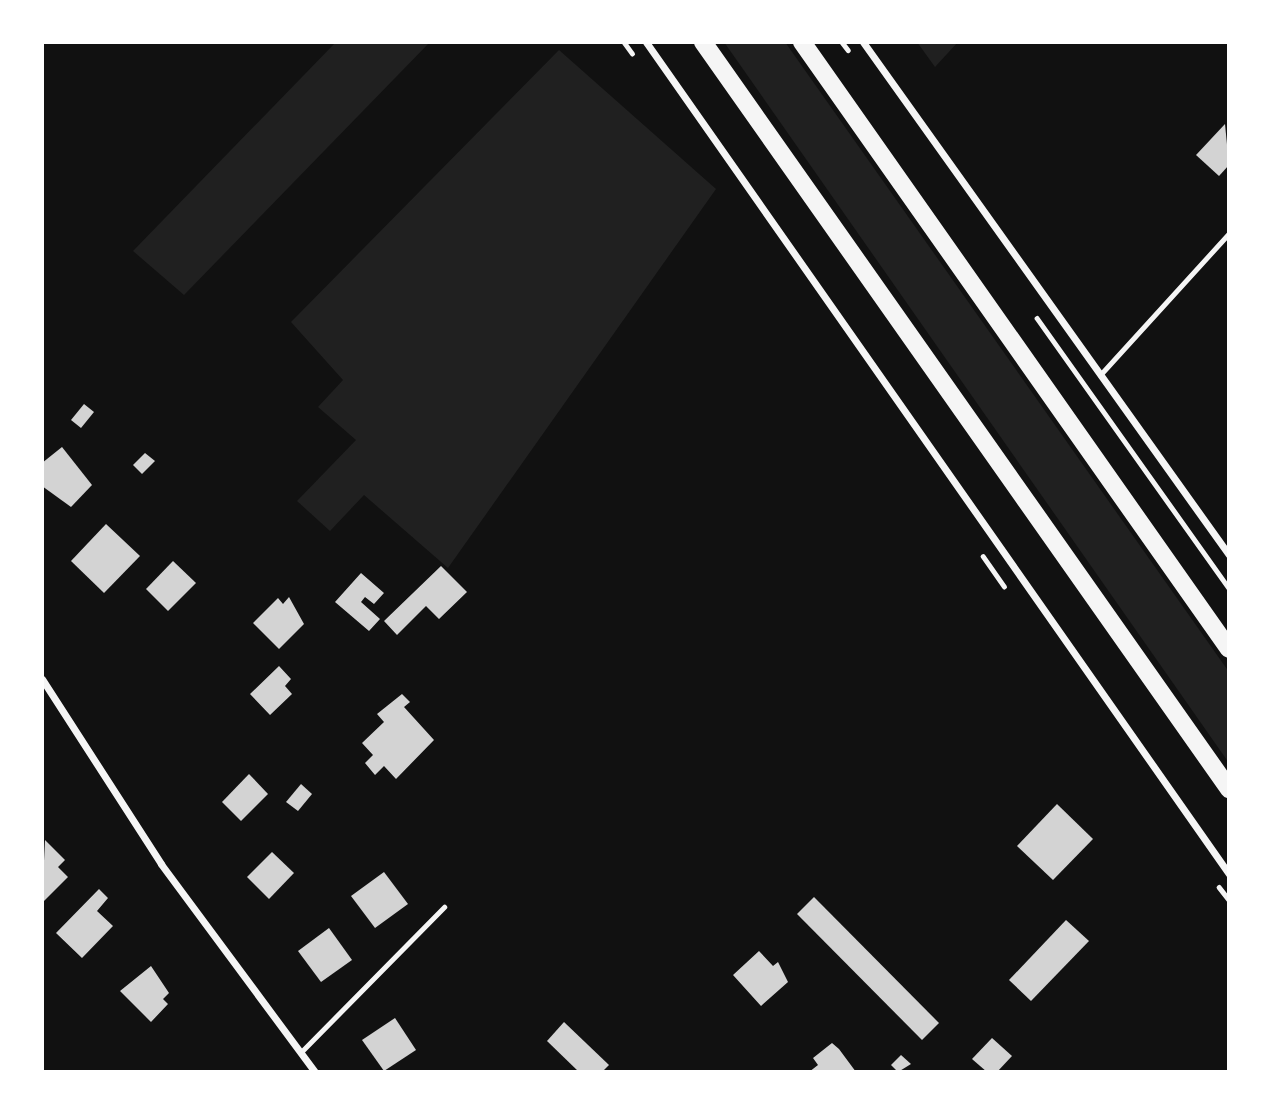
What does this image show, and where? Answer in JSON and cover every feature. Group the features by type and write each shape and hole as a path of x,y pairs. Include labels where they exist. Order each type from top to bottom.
{"main road":[{"path":"703,42 1229,789"},
{"path":"802,42 1229,649"}],"street":[{"path":"646,42 1229,874"},
{"path":"863,42 1229,555"},
{"path":"42,680 160,864 315,1072"}],"lane":[{"path":"1099,376 1229,233"},
{"path":"301,1052 444,906"}],"shaded area":[{"path":"336,42 430,42 184,295 133,251"},
{"path":"724,42 785,42 1229,672 1229,763"},
{"path":"917,42 958,42 935,67"},
{"path":"559,50 716,189 448,568 364,495 330,531 297,501 356,440 318,407 343,380 291,322"}],"building":[{"path":"1225,124 1229,165 1219,176 1196,155"},
{"path":"84,404 94,412 81,428 71,420"},
{"path":"62,447 92,485 71,507 42,486 42,463"},
{"path":"145,453 155,461 142,474 133,465"},
{"path":"106,524 140,556 104,593 71,561"},
{"path":"173,561 196,583 168,611 146,589"},
{"path":"441,566 467,592 439,619 426,606 397,635 384,621"},
{"path":"361,573 384,593 374,604 365,597 361,602 380,619 369,631 335,602"},
{"path":"289,597 304,624 279,649 253,623 278,598 283,604"},
{"path":"279,666 291,679 285,686 292,694 270,715 250,694"},
{"path":"402,694 410,702 404,707 434,740 396,779 384,766 375,775 365,763 373,755 362,743 384,722 377,714"},
{"path":"249,774 268,794 241,821 222,802"},
{"path":"301,784 312,794 298,811 286,802"},
{"path":"1057,804 1093,839 1053,880 1017,846"},
{"path":"45,840 65,860 58,867 68,877 42,903"},
{"path":"272,852 294,873 269,899 247,877"},
{"path":"384,872 408,904 375,928 351,896"},
{"path":"99,889 108,898 97,911 113,926 82,958 56,933"},
{"path":"814,897 939,1023 922,1040 797,914"},
{"path":"1066,920 1089,941 1031,1001 1009,980"},
{"path":"329,928 352,960 321,982 298,951"},
{"path":"759,951 773,966 778,962 788,982 761,1006 733,975"},
{"path":"151,966 169,993 163,999 168,1004 151,1022 120,991"},
{"path":"395,1018 416,1050 384,1071 362,1040"},
{"path":"564,1022 609,1065 602,1072 579,1072 547,1041"},
{"path":"992,1038 1012,1056 997,1072 987,1072 972,1059"},
{"path":"832,1043 856,1072 809,1072 818,1065 813,1058"},
{"path":"901,1055 911,1064 898,1072 891,1065"}]}
